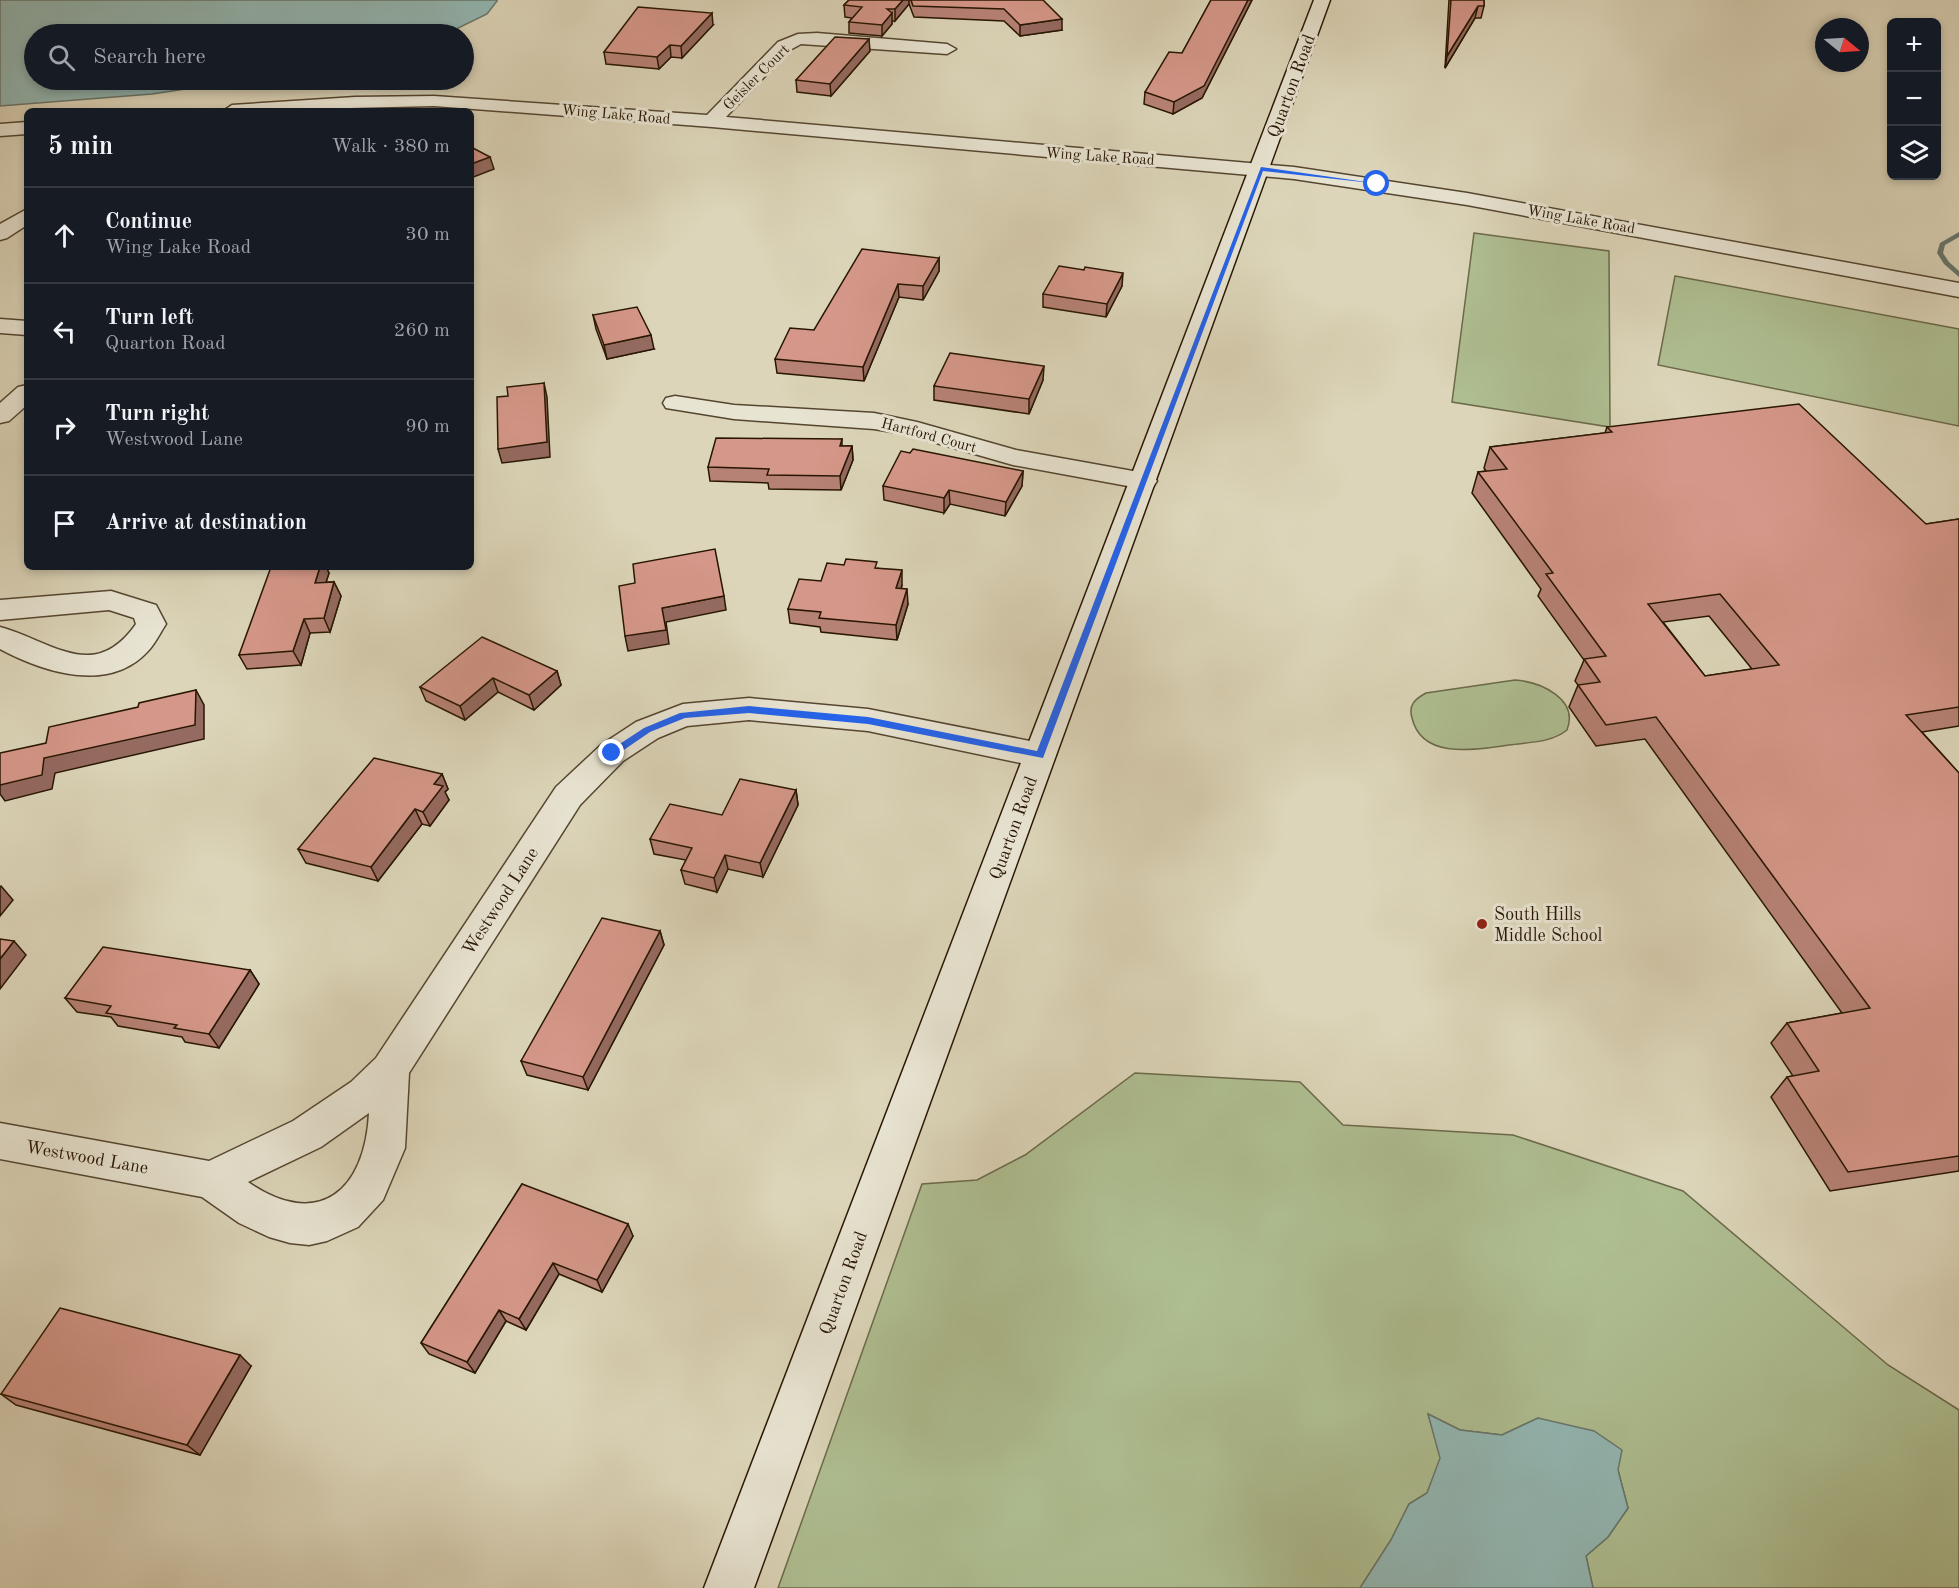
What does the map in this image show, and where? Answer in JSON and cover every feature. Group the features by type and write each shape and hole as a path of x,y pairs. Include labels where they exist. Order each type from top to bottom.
{"street":[{"name":"Quarton Road","path":"729,1588 1261,169 1322,0"},
{"name":"Geisler Court","path":"712,122 784,46 798,39 817,38 947,49"},
{"name":"Wing Lake Road","path":"273,108 354,102 435,101 1261,169 1467,199 1959,290"},
{"path":"0,130 24,128"},
{"path":"0,234 24,217"},
{"path":"0,326 24,328"},
{"path":"0,416 24,395"},
{"name":"Hartford Court","path":"675,403 734,412 874,421 1013,457 1144,481"},
{"path":"0,610 111,600 146,612 151,624 142,642 124,656 99,665 79,667 42,656 0,637"},
{"name":"Westwood Lane","path":"0,1141 211,1180 307,1134 365,1094 390,1070 568,796 612,753 647,730 684,715 749,709 868,720 1040,755"},
{"path":"211,1180 248,1206 271,1218 301,1226 330,1223 349,1211 370,1182 385,1149 389,1115 390,1070"}],"green space":[{"path":"1474,233 1609,251 1610,427 1452,402"},
{"path":"1675,276 1959,329 1959,426 1658,365"},
{"path":"1515,680 1536,684 1563,701 1568,709 1567,730 1540,741 1467,750 1439,746 1427,741 1418,732 1411,709 1416,700 1426,693"},
{"path":"1135,1073 1300,1082 1343,1125 1513,1135 1683,1191 1888,1365 1959,1410 1959,1588 1593,1588 1586,1556 1608,1537 1628,1508 1618,1470 1538,1418 1502,1435 1460,1430 1428,1414 1441,1458 1427,1493 1409,1504 1391,1540 1360,1588 778,1588 922,1184 977,1180 1025,1155"}],"water":[{"path":"0,0 497,0 487,14 466,24 24,24 24,90 179,90 0,106"},
{"path":"1428,1414 1460,1430 1502,1435 1538,1418 1594,1431 1622,1450 1618,1470 1628,1508 1608,1537 1586,1556 1593,1588 1360,1588 1391,1540 1409,1504 1427,1493 1440,1458"}],"building":[{"path":"849,0 903,0 895,9 887,9 892,13 882,25 849,22 862,7 844,5"},
{"path":"911,0 1043,0 1062,19 1020,25 1004,9 913,6"},
{"path":"1211,0 1248,0 1204,86 1174,102 1145,92 1169,52 1182,53"},
{"path":"1451,0 1484,0 1484,6 1478,6 1447,56"},
{"path":"638,7 712,13 681,46 670,45 657,57 604,52"},
{"path":"835,37 869,39 830,84 796,80"},
{"path":"474,149 490,157 474,163"},
{"path":"862,249 939,258 923,286 898,284 863,367 775,359 790,328 814,330"},
{"path":"1059,266 1084,270 1085,267 1123,273 1107,304 1043,294"},
{"path":"637,307 651,335 604,345 593,315"},
{"path":"950,353 1044,366 1029,399 934,386"},
{"path":"544,383 547,442 498,449 497,397 508,396 507,387"},
{"path":"1799,404 1926,524 1959,519 1959,707 1906,715 1959,773 1959,1156 1848,1172 1787,1077 1819,1071 1787,1023 1870,1008 1656,717 1606,725 1578,685 1600,682 1584,659 1606,656 1546,574 1553,573 1478,472 1507,469 1490,447 1612,432 1607,427","holes":["1720,594 1779,665 1705,676 1648,604"]},
{"path":"716,438 842,439 840,446 852,446 840,476 767,475 769,469 708,467"},
{"path":"913,449 1023,471 1006,502 949,490 944,498 883,486 901,451 910,453"},
{"path":"715,549 724,596 662,608 666,630 625,636 619,586 635,583 633,564"},
{"path":"846,559 877,562 875,568 902,570 896,588 907,589 896,625 819,618 821,612 788,609 799,579 821,581 827,563 844,565"},
{"path":"270,570 319,570 315,583 334,582 324,618 304,619 293,651 239,655"},
{"path":"482,637 557,671 529,695 493,678 460,706 420,687"},
{"path":"196,690 195,725 44,758 42,775 0,785 0,753 46,743 49,727 138,707 139,703"},
{"path":"374,758 442,774 434,784 443,786 423,812 415,809 371,867 298,849"},
{"path":"740,779 796,790 760,863 725,855 714,878 681,870 692,848 650,839 670,804 722,815"},
{"path":"602,918 660,931 583,1077 521,1061"},
{"path":"0,939 14,941 0,959"},
{"path":"103,947 250,970 209,1034 174,1028 177,1025 106,1013 111,1006 65,998"},
{"path":"522,1184 628,1224 597,1280 553,1263 519,1319 499,1310 467,1362 421,1343"},
{"path":"60,1308 240,1355 187,1445 1,1394"}],"waterway":[{"path":"1959,234 1942,244 1940,253 1946,263 1959,275"}],"place":[{"name":"South Hills Middle School","path":"1482,924"}],"route":[{"path":"612,753 647,730 684,715 749,709 868,720 1040,755 1261,169 1377,184"}]}
